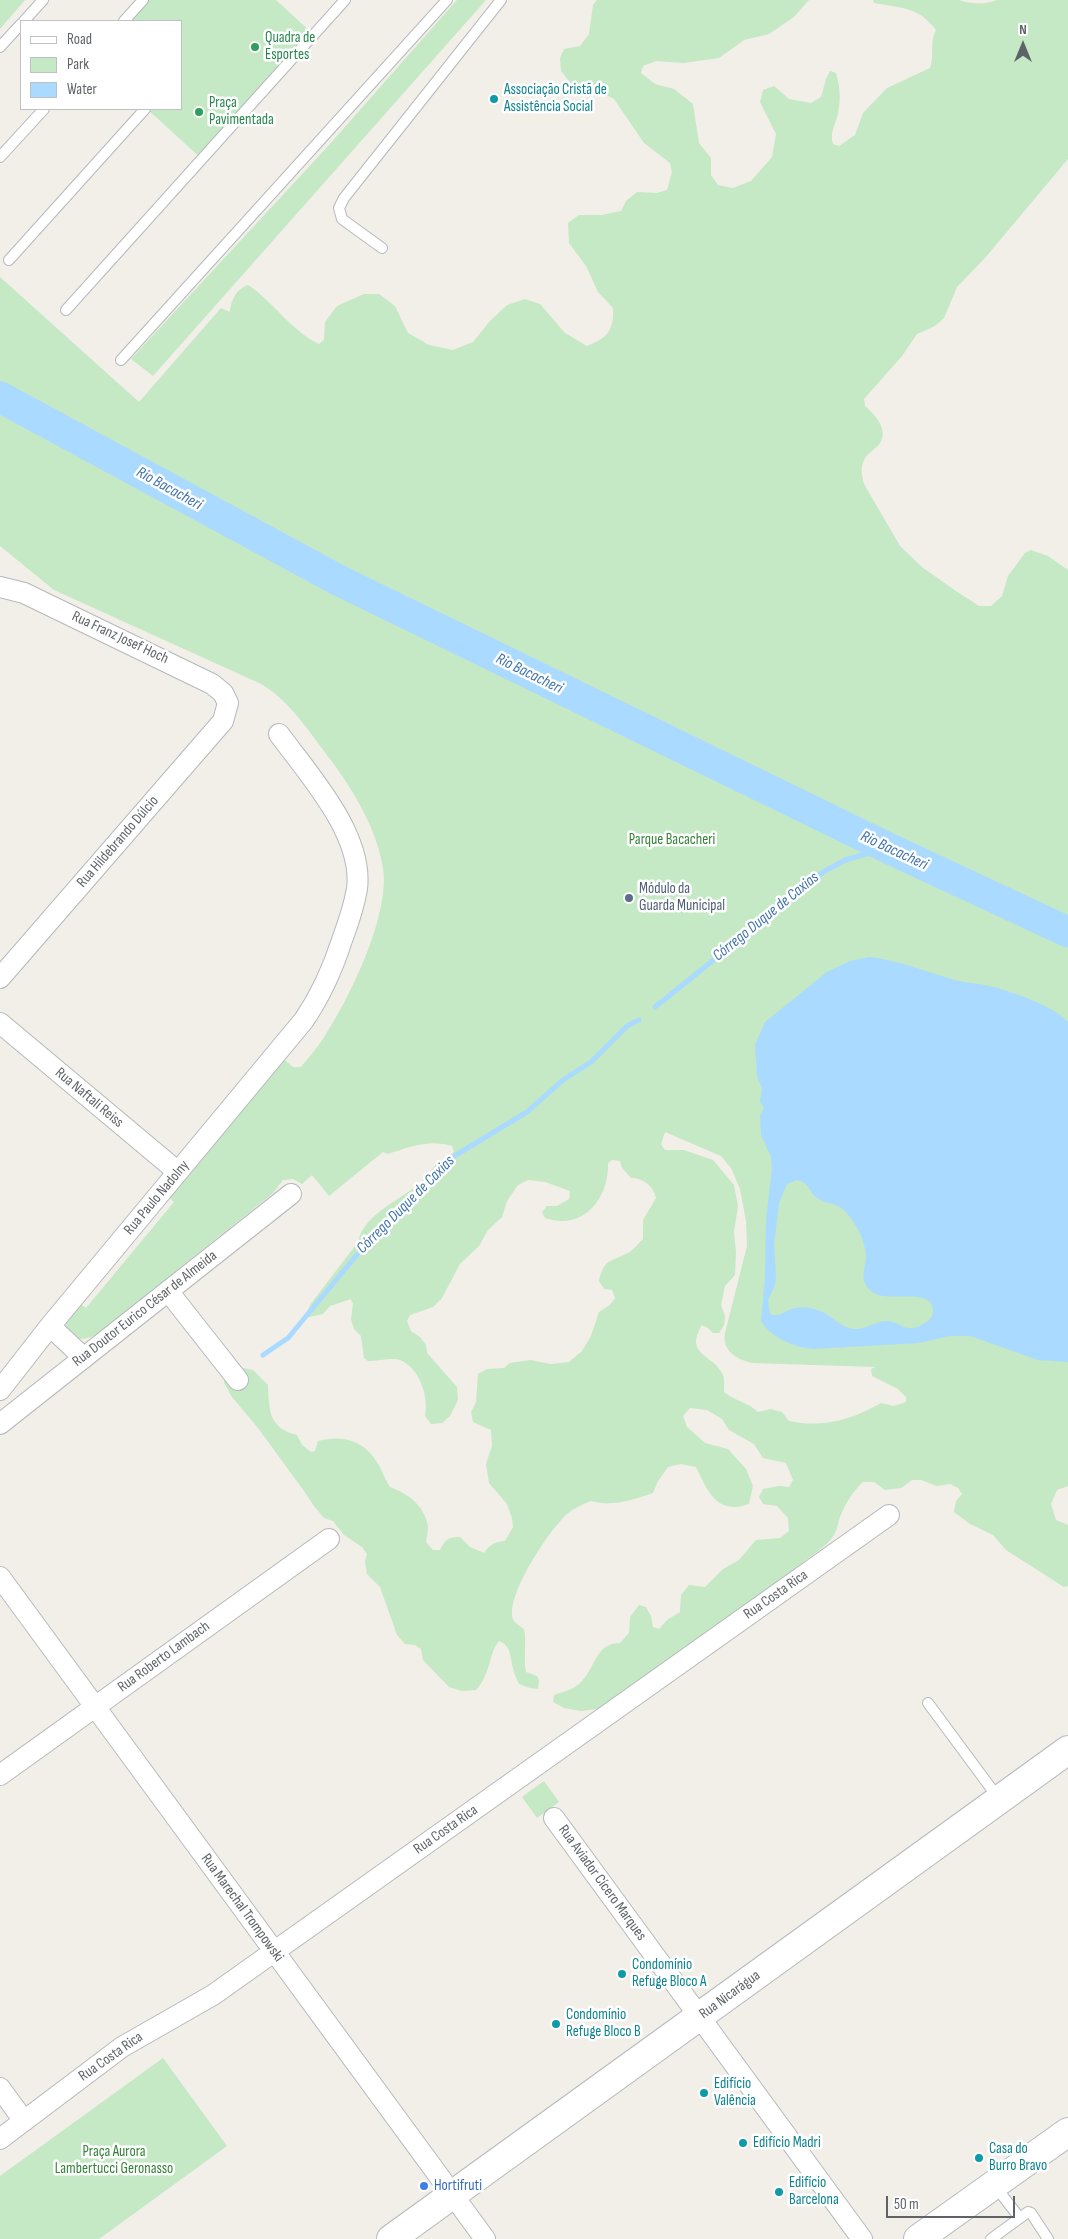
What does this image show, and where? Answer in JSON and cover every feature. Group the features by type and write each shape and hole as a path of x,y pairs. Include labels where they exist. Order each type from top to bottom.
{"main road":[{"name":"Rua Nicarágua","path":"391,2239 1068,1750"},
{"path":"918,2239 1068,2132"}],"street":[{"name":"Rua Franz Josef Hoch","path":"2,587 24,593 190,672 212,684 223,693 228,703"},
{"name":"Rua Hildebrando Dúlcio","path":"0,978 223,721 228,703"},
{"name":"Rua Paulo Nadolny","path":"0,1390 50,1326 294,1033 313,1006 335,960 350,917 357,887 356,864 351,846 326,799 279,734"},
{"name":"Rua Naftali Reiss","path":"0,1024 178,1172"},
{"name":"Rua Doutor Eurico César de Almeida","path":"0,1424 291,1194"},
{"path":"168,1291 238,1380"},
{"path":"50,1326 84,1358"},
{"name":"Rua Costa Rica","path":"0,2139 122,2047 213,1995 889,1515"},
{"name":"Rua Roberto Lambach","path":"0,1775 329,1539"},
{"name":"Rua Marechal Trompowski","path":"0,1577 485,2239"},
{"name":"Rua Aviador Cícero Marques","path":"554,1818 862,2239"},
{"path":"0,2088 24,2121"}],"lane":[{"path":"24,20 43,0"},
{"path":"125,20 143,0"},
{"path":"66,310 345,0"},
{"path":"121,360 447,0"},
{"path":"382,248 342,219 339,208 344,198 501,0"},
{"path":"0,47 20,24"},
{"path":"0,157 43,110"},
{"path":"9,260 144,110"},
{"path":"928,1703 999,1800"},
{"path":"994,2184 1019,2217"},
{"path":"991,2239 1028,2212 1032,2213 1048,2239"}],"green space":[{"path":"0,0 25,0 0,29"},
{"path":"143,0 276,0 314,35 202,159 148,110 182,110 182,20 125,20"},
{"path":"457,0 486,0 153,376 131,359 329,145"},
{"name":"Parque Bacacheri","path":"597,0 809,0 794,17 769,34 744,40 719,58 684,63 656,61 643,66 641,73 655,84 674,89 693,104 699,143 711,158 711,175 718,185 733,188 751,181 772,157 776,134 760,102 763,90 774,86 789,99 811,103 821,97 830,71 836,73 840,103 833,128 832,140 833,144 839,146 855,135 863,113 887,88 930,68 936,30 922,16 915,12 900,7 874,3 873,0 959,0 988,3 997,0 1068,0 1068,159 985,258 957,287 944,318 935,326 917,334 902,356 864,399 865,406 879,422 883,432 880,443 865,458 862,475 864,484 900,546 922,567 979,606 991,606 1002,596 1008,576 1025,553 1031,550 1048,556 1068,570 1068,1486 1057,1490 1051,1504 1056,1520 1068,1525 1068,1586 1064,1587 1006,1550 993,1535 970,1524 954,1512 956,1501 962,1494 958,1488 950,1484 937,1486 921,1480 912,1480 901,1488 885,1490 874,1482 863,1482 847,1503 835,1533 829,1541 792,1574 634,1688 597,1709 581,1711 564,1708 553,1702 554,1695 578,1685 605,1647 620,1643 629,1633 630,1617 639,1605 646,1607 651,1616 653,1627 659,1629 667,1620 680,1612 681,1595 689,1585 705,1587 723,1569 739,1560 756,1540 780,1538 789,1531 788,1518 777,1506 763,1504 759,1497 763,1489 779,1486 789,1487 793,1480 786,1463 763,1458 754,1444 729,1430 722,1419 707,1410 690,1408 683,1416 687,1427 705,1443 728,1449 746,1469 753,1486 749,1504 729,1507 722,1504 710,1493 696,1467 681,1464 668,1467 658,1481 653,1493 615,1503 591,1501 573,1510 559,1522 540,1548 522,1580 512,1609 514,1621 524,1629 526,1672 537,1676 539,1681 538,1689 519,1684 508,1649 499,1641 493,1651 481,1684 476,1690 462,1691 449,1687 423,1660 421,1649 415,1645 405,1644 397,1635 380,1587 367,1574 365,1562 367,1554 362,1547 344,1535 333,1521 324,1518 258,1428 232,1397 224,1383 225,1371 234,1366 253,1370 268,1385 270,1410 276,1423 288,1432 297,1435 302,1445 311,1452 315,1451 318,1441 334,1438 350,1440 369,1452 377,1462 390,1487 402,1492 413,1500 425,1515 428,1524 426,1542 433,1550 440,1550 450,1538 460,1537 470,1547 484,1553 493,1544 505,1541 513,1527 507,1504 489,1483 486,1464 492,1446 491,1430 473,1422 471,1412 476,1402 478,1374 487,1369 504,1368 510,1363 530,1360 551,1364 569,1362 582,1351 591,1336 599,1312 610,1305 615,1298 612,1290 604,1289 599,1281 603,1268 609,1262 630,1252 643,1239 643,1220 656,1198 653,1190 647,1184 640,1179 631,1178 622,1168 620,1161 612,1160 608,1163 604,1189 599,1200 582,1216 571,1220 559,1221 545,1218 542,1212 547,1206 557,1206 569,1199 570,1191 545,1182 528,1180 518,1185 507,1201 502,1217 488,1230 479,1246 460,1264 442,1298 433,1307 410,1315 407,1321 411,1331 420,1337 426,1345 427,1353 457,1387 458,1400 450,1416 442,1423 431,1424 425,1416 426,1400 422,1384 413,1369 407,1364 397,1359 368,1361 364,1358 361,1336 354,1329 351,1319 353,1304 351,1299 330,1306 323,1314 309,1317 307,1313 310,1305 358,1242 368,1223 385,1208 414,1188 434,1167 454,1152 452,1146 444,1144 428,1144 388,1154 383,1152 329,1196 312,1175 302,1184 293,1179 283,1180 273,1193 96,1335 80,1339 73,1337 66,1331 66,1316 76,1301 86,1308 174,1202 165,1194 281,1057 293,1067 301,1067 320,1043 336,1018 357,977 375,931 384,887 383,868 380,852 361,806 334,764 303,723 278,696 259,683 54,590 0,546 0,277 139,402 221,308 230,312 235,296 240,289 248,285 266,299 299,331 319,344 324,340 325,322 337,306 364,294 379,294 395,306 408,333 429,345 453,350 473,342 490,321 507,305 525,299 540,304 565,333 587,346 594,343 608,333 612,323 613,308 598,292 586,266 569,243 568,223 579,215 602,215 621,211 626,201 637,192 657,193 667,190 672,172 670,163 644,143 614,99 598,91 572,85 561,71 560,58 564,49 580,46 589,34 593,5","holes":["665,1132 721,1156 731,1168 740,1189 746,1221 747,1246 725,1333 726,1345 731,1353 752,1363 876,1367 871,1369 872,1376 898,1389 906,1397 906,1402 894,1406 881,1403 848,1418 813,1424 789,1421 782,1412 771,1409 758,1412 724,1392 722,1373 702,1353 696,1342 702,1325 713,1333 719,1333 724,1325 725,1316 721,1305 725,1286 735,1275 736,1252 734,1232 738,1206 734,1185 713,1160 684,1150 665,1150 661,1144"]},
{"path":"544,1781 559,1802 537,1818 522,1797"},
{"name":"Praça Aurora Lambertucci Geronasso","path":"163,2058 227,2146 99,2239 0,2239 0,2176"}],"water":[{"path":"869,957 902,963 958,981 994,987 1041,1004 1062,1016 1068,1022 1068,1362 1038,1360 970,1336 950,1336 918,1343 813,1349 784,1341 765,1327 761,1321 765,1278 766,1220 772,1168 771,1157 761,1135 760,1115 764,1108 760,1102 762,1089 757,1076 755,1045 765,1022 827,972 850,961","holes":["797,1180 802,1181 816,1197 845,1211 855,1224 862,1238 866,1253 865,1282 872,1292 881,1296 924,1298 930,1303 933,1311 929,1320 918,1327 912,1328 886,1321 854,1329 845,1327 824,1313 811,1308 797,1307 779,1315 770,1314 768,1300 775,1285 776,1277 774,1245 779,1203 787,1184"]}],"waterway":[{"name":"Rio Bacacheri","path":"0,397 338,580 888,848 1068,932"},
{"name":"Córrego Duque de Caxias","path":"655,1007 823,872 845,860 888,848"},
{"name":"Córrego Duque de Caxias","path":"263,1355 288,1338 375,1233 438,1171 456,1155 527,1112 563,1080 591,1062 627,1026 639,1020"}],"place":[{"name":"Quadra de Esportes","path":"255,47"},
{"name":"Associação Cristã de Assistência Social","path":"494,99"},
{"name":"Praça Pavimentada","path":"199,112"},
{"name":"Módulo da Guarda Municipal","path":"629,898"},
{"name":"Condomínio Refuge Bloco A","path":"622,1974"},
{"name":"Condomínio Refuge Bloco B","path":"556,2024"},
{"name":"Edifício Valência","path":"704,2093"},
{"name":"Edifício Madri","path":"743,2143"},
{"name":"Casa do Burro Bravo","path":"979,2158"},
{"name":"Hortifruti","path":"424,2186"},
{"name":"Edifício Barcelona","path":"779,2192"}]}
